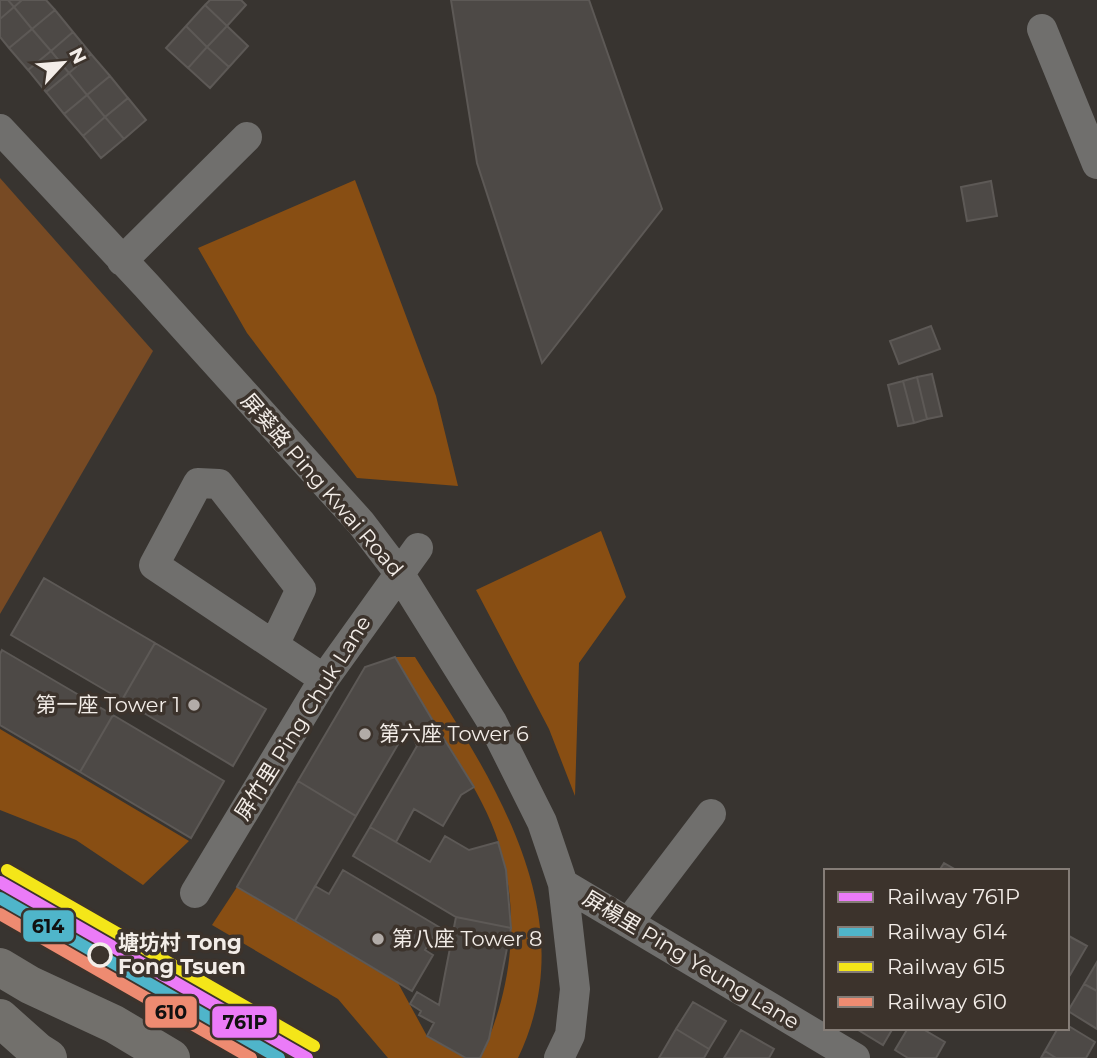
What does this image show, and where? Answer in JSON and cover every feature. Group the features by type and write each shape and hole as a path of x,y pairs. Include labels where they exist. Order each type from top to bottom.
{"main road":[{"path":"0,967 30,985 114,1024 171,1058"},
{"path":"0,1018 48,1058"}],"street":[{"path":"1042,29 1097,164"},
{"name":"屏葵路 Ping Kwai Road","path":"0,130 361,523 400,573 492,722 542,822 563,884 575,989 570,1035 559,1058"},
{"path":"122,261 247,137"},
{"path":"274,645 301,589 219,484 198,483 155,565 324,679"},
{"name":"屏竹里 Ping Chuk Lane","path":"195,893 324,679 418,548"},
{"path":"628,923 711,814"},
{"name":"屏楊里 Ping Yeung Lane","path":"563,884 855,1058"}],"shaded area":[{"path":"0,178 153,351 0,614"},
{"path":"355,180 436,396 458,486 357,478 247,333 198,248"},
{"path":"601,531 626,597 579,663 575,796 549,729 476,590"},
{"path":"395,657 415,657 472,750 499,798 520,848 536,899 542,951 536,1004 518,1058 480,1058 500,1006 510,953 510,898 499,844 490,819 471,784"},
{"path":"0,729 189,841 143,885 76,840 0,810"},
{"path":"237,887 398,983 427,1036 466,1058 388,1058 338,999 212,925"}],"building":[{"path":"0,0 8,0 14,7 0,19"},
{"path":"8,0 22,0 14,7"},
{"path":"22,0 46,0 55,10 32,29 14,7"},
{"path":"210,0 241,0 246,5 227,26 205,5"},
{"path":"451,0 589,0 662,209 542,363 477,163"},
{"path":"205,5 227,26 207,47 186,26"},
{"path":"14,7 32,29 9,48 0,37 0,19"},
{"path":"55,10 73,32 51,51 32,29"},
{"path":"186,26 207,47 188,68 166,48"},
{"path":"227,26 248,46 229,67 207,47"},
{"path":"32,29 51,51 28,70 9,48"},
{"path":"73,32 91,54 69,73 51,51"},
{"path":"207,47 229,67 210,88 188,68"},
{"path":"51,51 69,73 46,92 28,70"},
{"path":"91,54 110,76 87,95 69,73"},
{"path":"69,73 87,95 64,114 46,92"},
{"path":"110,76 128,98 105,117 87,95"},
{"path":"87,95 105,117 83,136 64,114"},
{"path":"128,98 146,120 124,139 105,117"},
{"path":"105,117 124,139 101,158 83,136"},
{"path":"991,181 997,216 967,221 961,187"},
{"path":"931,326 940,349 899,364 890,341"},
{"path":"932,374 942,416 927,419 917,377"},
{"path":"917,377 927,419 914,423 903,381"},
{"path":"903,381 914,423 898,426 888,385"},
{"path":"44,578 155,643 122,700 11,635"},
{"name":"第一座 Tower 1","path":"155,643 266,709 233,766 122,700"},
{"path":"2,650 113,715 80,772 0,725"},
{"name":"第六座 Tower 6","path":"395,657 436,726 414,739 407,729 356,816 298,781 365,667"},
{"path":"113,715 224,781 191,838 80,772"},
{"path":"436,726 474,787 461,795 443,826 414,809 396,842 370,827 417,746 414,739"},
{"path":"298,781 356,816 295,921 237,887"},
{"path":"370,827 430,862 445,836 469,850 498,842 506,870 511,928 456,917 353,856"},
{"path":"944,863 954,869 940,869"},
{"name":"第八座 Tower 8","path":"343,870 439,927 425,950 433,955 412,991 295,921 315,886 329,894"},
{"path":"456,917 511,928 489,1039 480,1058 466,1058 427,1036 434,1023 419,1015 421,1011 410,1004 417,992 439,1005"},
{"path":"1069,936 1087,946 1069,974"},
{"path":"1097,962 1097,991 1084,984"},
{"path":"1084,984 1097,991 1097,1029 1069,1012"},
{"path":"693,1002 726,1021 709,1049 676,1029"},
{"path":"1069,1026 1095,1042 1086,1058 1056,1058 1045,1051 1057,1030 1069,1030"},
{"path":"676,1029 709,1049 704,1058 659,1058"},
{"path":"741,1030 774,1049 769,1058 724,1058"},
{"path":"858,1030 892,1030 883,1045"},
{"path":"907,1030 924,1030 945,1042 936,1058 908,1058 895,1050"},
{"path":"1045,1051 1056,1058 1041,1058"}],"rail line":[{"name":"615","path":"7,870 314,1046"},
{"name":"761P","path":"0,882 307,1058"},
{"name":"614","path":"0,898 279,1058"},
{"name":"610","path":"0,914 251,1058"}],"place":[{"name":"第一座 Tower 1","path":"194,705"},
{"name":"第六座 Tower 6","path":"365,734"},
{"name":"第八座 Tower 8","path":"378,939"},
{"name":"塘坊村 Tong Fong Tsuen","path":"100,955"}]}
